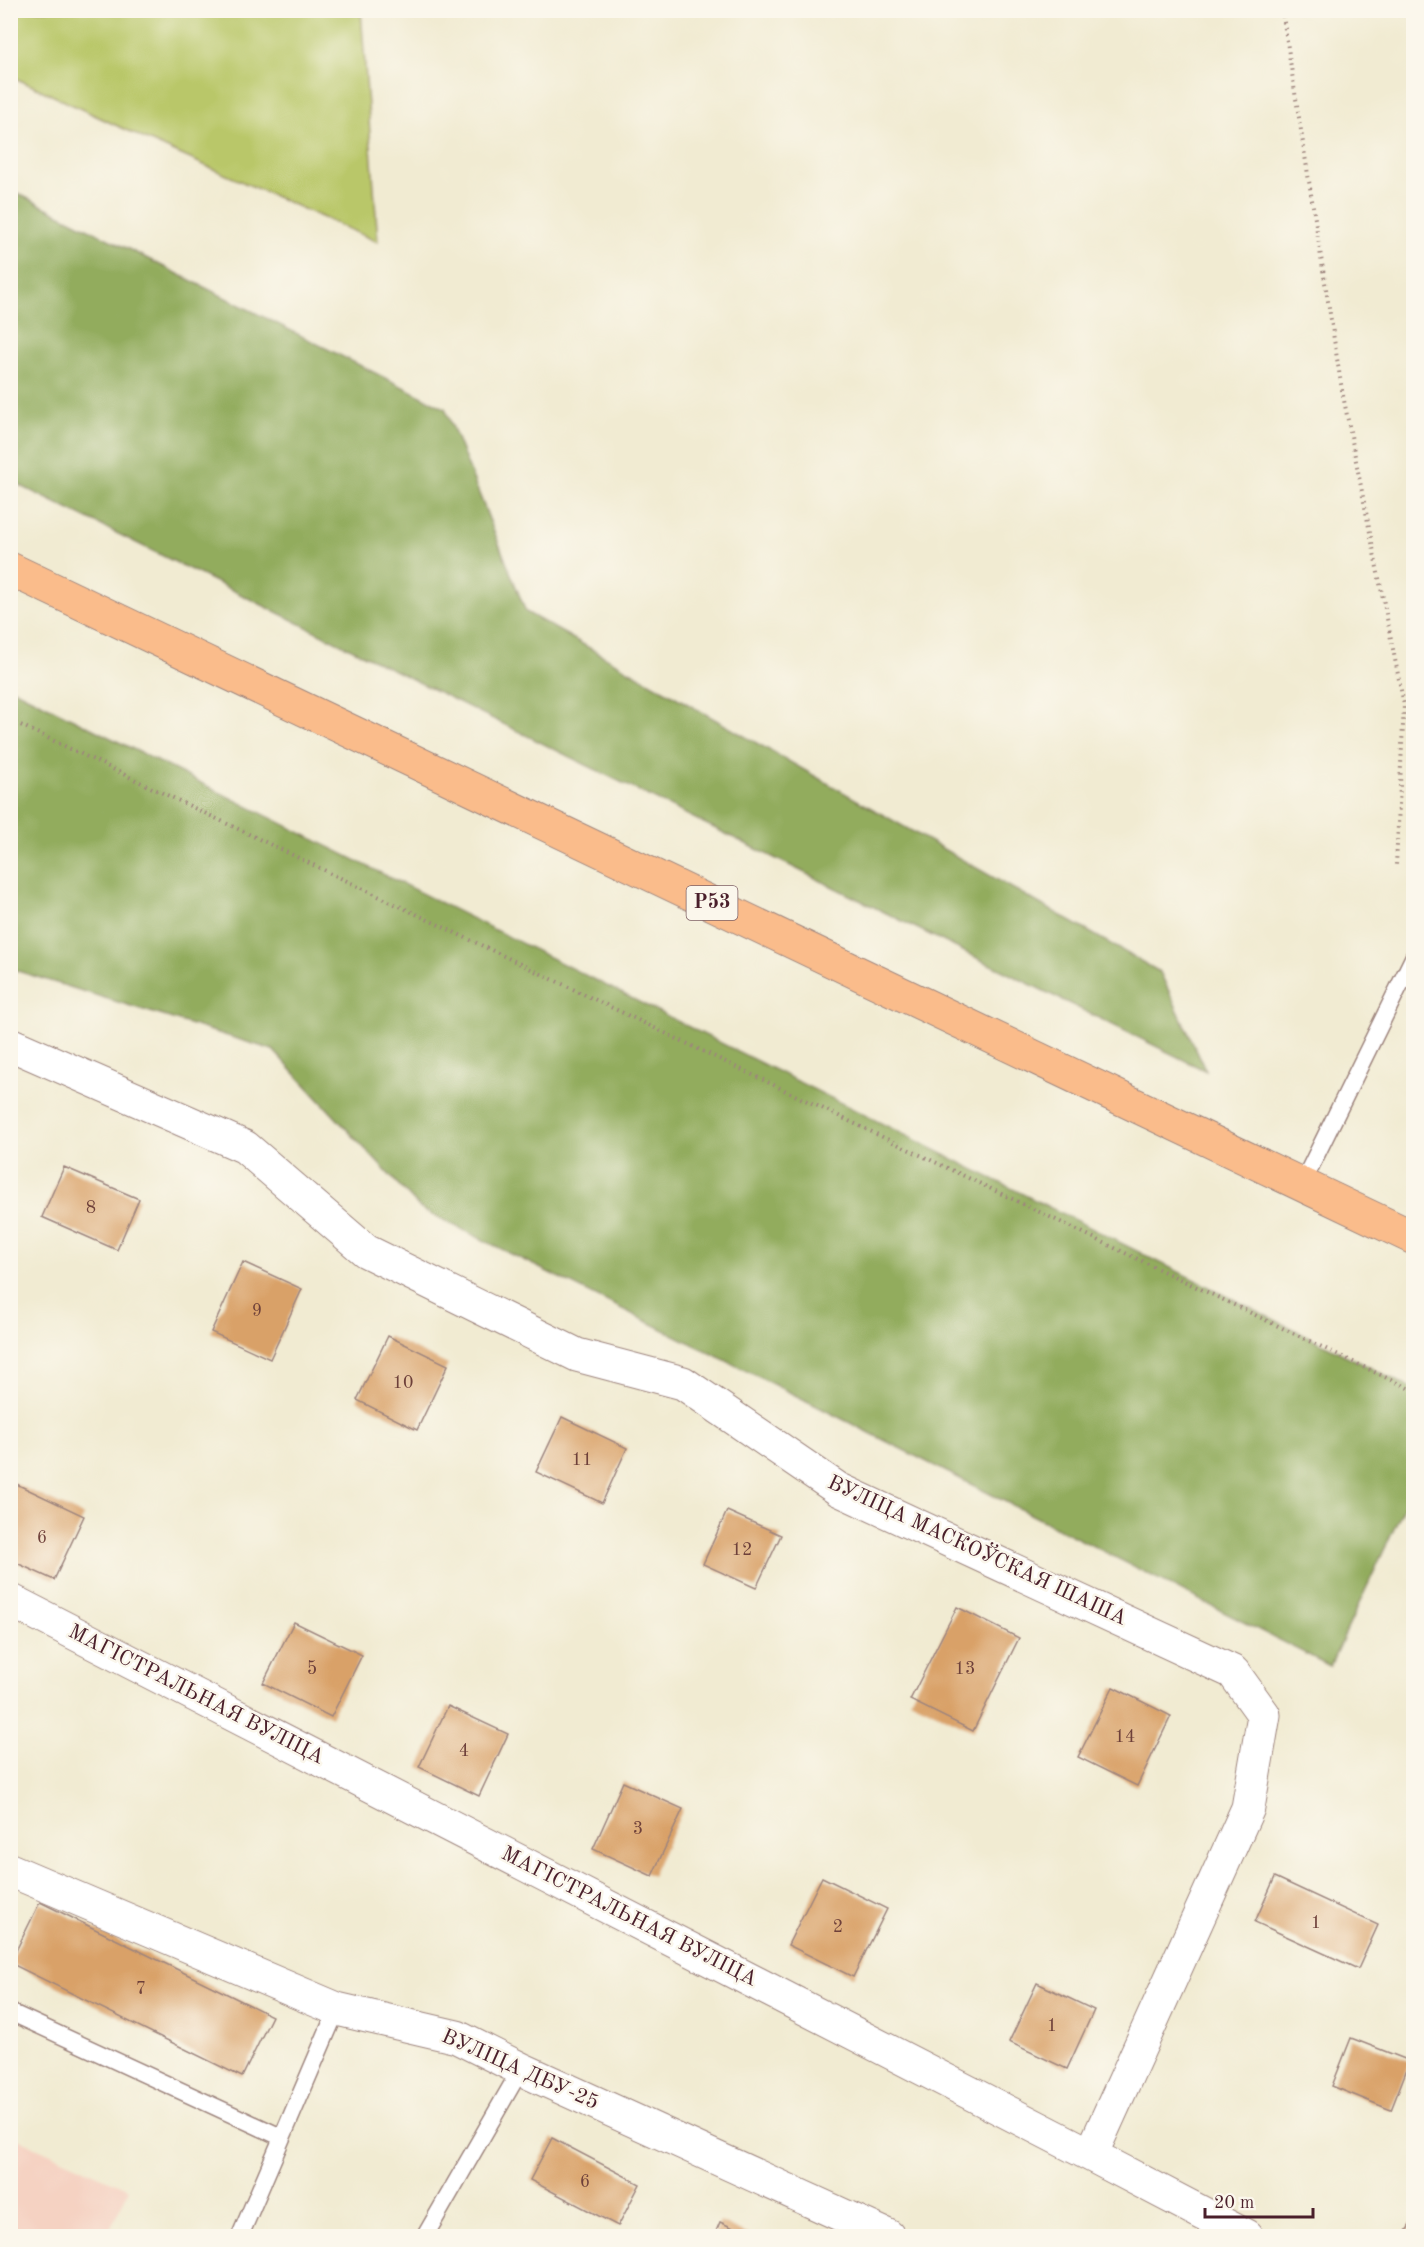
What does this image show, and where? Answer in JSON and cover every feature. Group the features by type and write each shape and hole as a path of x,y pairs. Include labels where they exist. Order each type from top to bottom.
{"main road":[{"name":"Р53","path":"10,569 1413,1238"}],"street":[{"name":"ВУЛІЦА МАСКОЎСКАЯ ШАША","path":"10,1044 245,1147 366,1251 577,1355 683,1383 838,1489 1233,1672 1264,1714 1248,1808 1091,2155"},
{"name":"МАГІСТРАЛЬНАЯ ВУЛІЦА","path":"10,1600 1246,2236"},
{"name":"ВУЛІЦА ДБУ-25","path":"13,1876 337,2009 457,2037 521,2069 888,2236"}],"lane":[{"path":"1302,1184 1413,956"},
{"path":"240,2236 337,2009"},
{"path":"10,2012 281,2137"},
{"path":"425,2236 521,2069"}],"path":[{"path":"1282,10 1342,390 1404,705 1396,865"},
{"path":"10,720 1413,1391"}],"shaded area":[{"path":"11,2136 129,2189 107,2236 11,2236"}],"green space":[{"path":"11,10 361,11 378,242 143,138 11,76"},
{"path":"11,190 445,408 526,612 1160,972 1206,1071 11,481"},
{"path":"11,688 1413,1389 1413,1488 1330,1666 793,1394 421,1209 273,1050 11,969"}],"building":[{"path":"64,1167 139,1199 117,1250 42,1217"},
{"path":"243,1262 302,1289 270,1359 211,1332"},
{"path":"388,1336 448,1365 417,1430 357,1400"},
{"path":"562,1417 627,1448 602,1503 536,1472"},
{"path":"10,1481 84,1516 54,1580 10,1560"},
{"path":"727,1511 781,1535 756,1588 703,1564"},
{"path":"957,1607 1019,1638 973,1731 910,1700"},
{"path":"294,1622 362,1655 331,1717 263,1683"},
{"path":"1113,1687 1171,1716 1137,1786 1078,1757"},
{"path":"448,1706 508,1734 479,1796 419,1767"},
{"path":"623,1782 683,1809 652,1876 593,1849"},
{"path":"822,1877 887,1909 853,1977 788,1945"},
{"path":"1275,1877 1378,1925 1358,1969 1255,1922"},
{"path":"40,1902 272,2016 242,2077 10,1963"},
{"path":"1037,1983 1094,2010 1067,2069 1009,2042"},
{"path":"1351,2038 1410,2061 1391,2110 1332,2086"},
{"path":"552,2138 640,2184 618,2226 530,2180"},
{"path":"1414,2219 1414,2236 1403,2236"},
{"path":"720,2222 751,2236 714,2236"}]}
